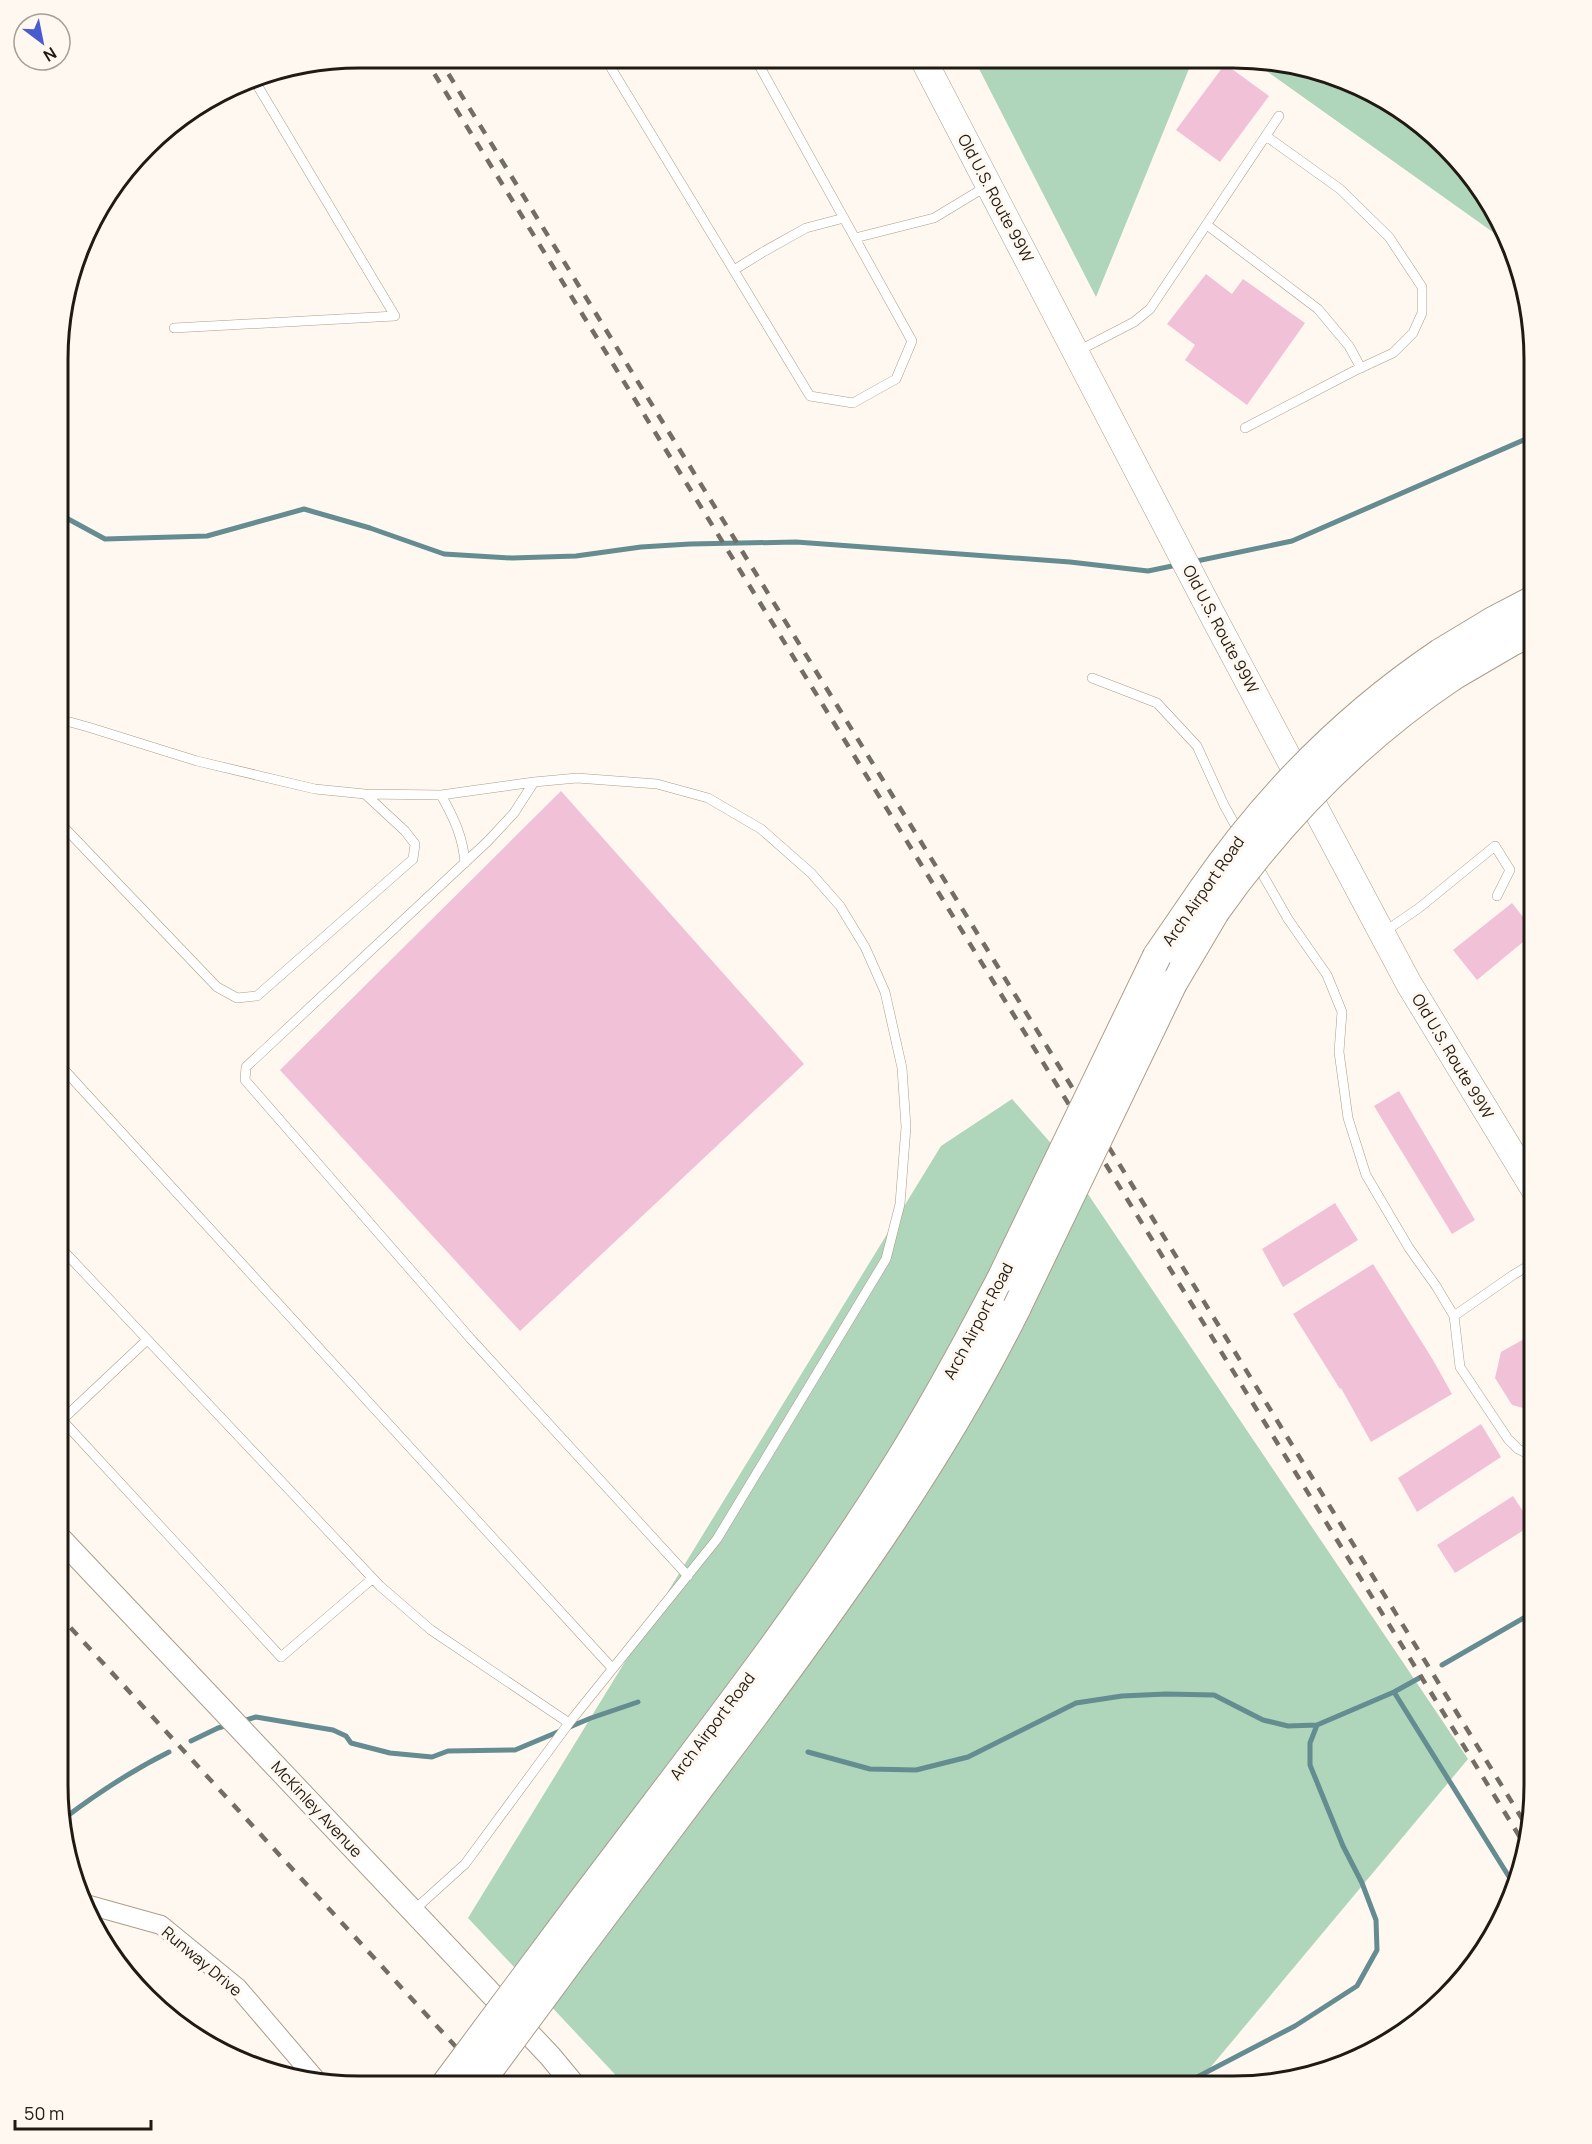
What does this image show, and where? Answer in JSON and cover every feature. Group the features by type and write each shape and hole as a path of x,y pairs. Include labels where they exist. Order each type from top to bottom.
{"main road":[{"name":"Old U.S. Route 99W","path":"928,68 1213,616 1409,984 1524,1173"},
{"name":"Arch Airport Road","path":"1447,665 1492,621 1524,605"},
{"name":"Arch Airport Road","path":"453,2076 571,1938 803,1649 866,1561 936,1452 1004,1334 1173,983 1234,844 1278,792 1366,709 1447,665 1524,636"},
{"name":"Arch Airport Road","path":"484,2076 571,1938 845,1544 930,1410 1001,1279 1157,956 1209,901"}],"street":[{"name":"McKinley Avenue","path":"68,1547 567,2076"},
{"name":"Runway Drive","path":"94,1906 161,1925 238,1988 310,2072"}],"lane":[{"path":"611,68 810,396 854,403 896,379 912,340 762,68"},
{"path":"174,328 395,316 258,86"},
{"path":"1076,352 1134,322 1150,309 1279,116"},
{"path":"1245,428 1393,353 1413,333 1422,313 1422,287 1389,237 1340,189 1266,136"},
{"path":"855,238 934,218 989,185"},
{"path":"734,270 806,228 844,218"},
{"path":"1207,225 1318,309 1349,346 1360,368"},
{"path":"1092,678 1157,703 1197,746 1224,805 1288,919 1327,975 1342,1012 1339,1052 1347,1107 1366,1175 1409,1248 1454,1316 1460,1367 1508,1439 1524,1452"},
{"path":"68,721 197,761 315,789 365,794 441,795 577,778 657,784 708,798 761,829 811,873 840,906 866,947 885,992 902,1068 906,1127 900,1204 886,1259 717,1539 569,1723 465,1864 413,1911"},
{"path":"534,782 514,813 465,863 246,1067 245,1080 470,1338 688,1576"},
{"path":"68,831 217,987 237,998 257,996 413,859 415,844 410,837 365,794"},
{"path":"441,795 456,820 464,844 465,863"},
{"path":"1382,933 1419,908 1496,846 1510,870 1497,896"},
{"path":"68,1074 612,1668"},
{"path":"68,1256 372,1578 431,1630 569,1723"},
{"path":"1454,1316 1524,1268"},
{"path":"68,1411 147,1340"},
{"path":"68,1427 281,1657 372,1578"}],"green space":[{"path":"979,68 1189,68 1096,297"},
{"path":"1264,69 1309,77 1327,83 1362,98 1395,117 1425,140 1452,167 1475,197 1496,234"},
{"path":"1012,1099 1063,1157 1468,1759 1203,2076 617,2076 468,1918 941,1146"}],"building":[{"path":"1222,68 1230,68 1269,96 1220,162 1176,130"},
{"path":"1206,274 1232,294 1243,279 1305,323 1247,405 1185,360 1195,345 1167,324"},
{"path":"561,791 804,1064 520,1331 280,1070"},
{"path":"1512,903 1524,918 1524,941 1477,980 1453,950"},
{"path":"1399,1091 1475,1220 1452,1234 1374,1106"},
{"path":"1335,1203 1358,1240 1283,1287 1262,1249"},
{"path":"1373,1264 1452,1394 1371,1442 1341,1388 1293,1314"},
{"path":"1524,1339 1524,1408 1512,1405 1495,1378 1501,1352"},
{"path":"1481,1424 1501,1457 1417,1512 1398,1478"},
{"path":"1513,1496 1524,1513 1524,1530 1455,1573 1437,1545"}],"waterway":[{"path":"1192,562 1292,541 1524,440"},
{"path":"68,519 105,539 207,536 304,509 370,528 444,554 512,558 576,556 641,547 690,544 796,542 1070,562 1148,571 1177,565"},
{"path":"1442,1665 1524,1618"},
{"path":"808,1752 870,1769 916,1770 968,1757 1076,1703 1122,1696 1214,1695 1263,1720 1288,1726 1317,1725 1394,1692 1421,1677"},
{"path":"1394,1692 1509,1878"},
{"path":"243,1721 256,1717 333,1730 346,1736 351,1743 390,1753 432,1757 448,1751 515,1750 591,1718 638,1702"},
{"path":"191,1741 228,1725"},
{"path":"1199,2076 1295,2026 1357,1986 1377,1950 1376,1920 1310,1765 1310,1743 1317,1725"},
{"path":"69,1815 114,1783 169,1752"}],"railway":[{"path":"431,68 1520,1837"},
{"path":"445,68 1522,1819"},
{"path":"68,1625 483,2076"}]}
